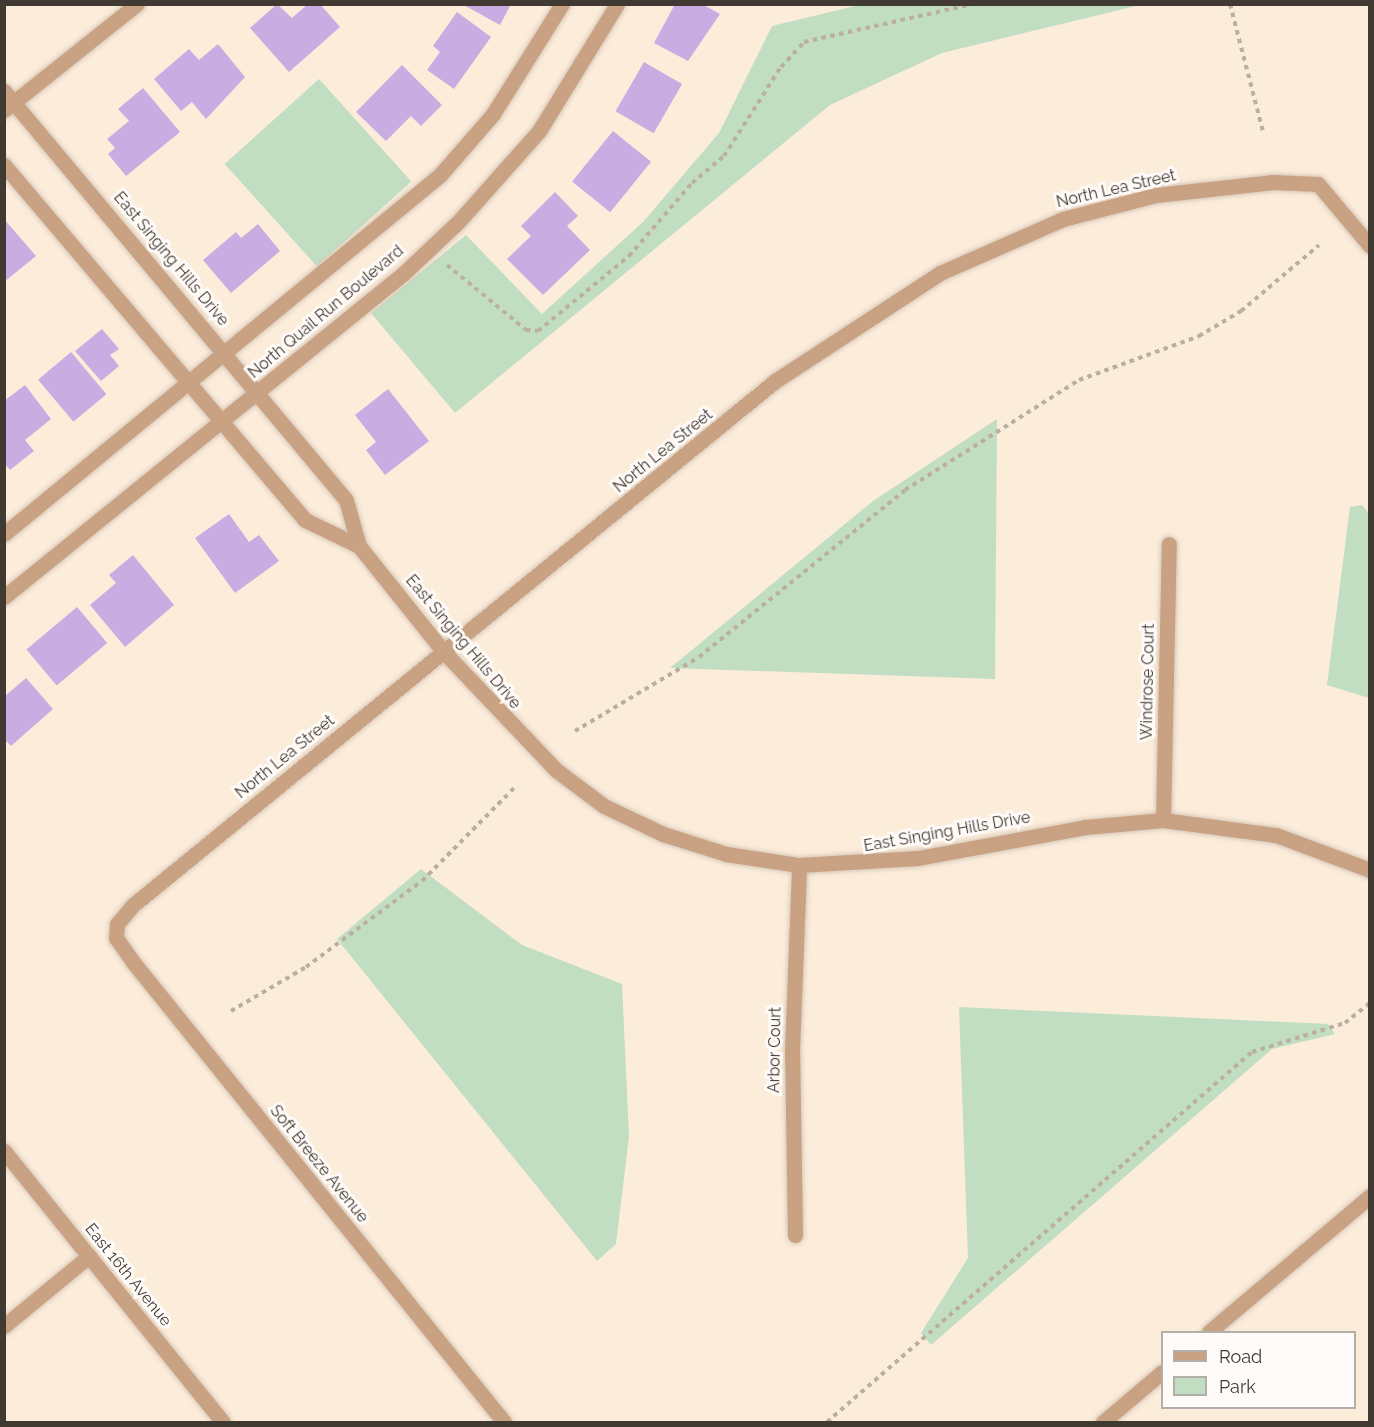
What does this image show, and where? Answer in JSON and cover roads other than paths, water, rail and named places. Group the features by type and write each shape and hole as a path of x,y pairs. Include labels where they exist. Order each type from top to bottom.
{"street":[{"path":"8,101 137,4"},
{"name":"North Quail Run Boulevard","path":"4,534 440,175 493,114 562,4"},
{"name":"North Quail Run Boulevard","path":"4,597 404,273 495,183 539,131 617,4"},
{"name":"East Singing Hills Drive","path":"8,101 226,351 346,500 359,546 443,651 540,754 604,806 663,834 726,854 799,865 918,858 1085,827 1163,820 1276,835 1370,870"},
{"name":"East Singing Hills Drive","path":"4,165 220,423 305,520 359,546"},
{"name":"North Lea Street","path":"117,924 133,905 775,381 940,273 1063,219 1156,195 1273,182 1318,184 1370,246"},
{"name":"Windrose Court","path":"1163,820 1169,544"},
{"name":"Arbor Court","path":"795,1235 792,1051 799,865"},
{"name":"Soft Breeze Avenue","path":"117,924 116,938 133,962 504,1422"},
{"name":"East 16th Avenue","path":"4,1151 223,1422"},
{"path":"1210,1331 1370,1196"},
{"path":"4,1326 89,1256"},
{"path":"1103,1422 1161,1373"}]}
